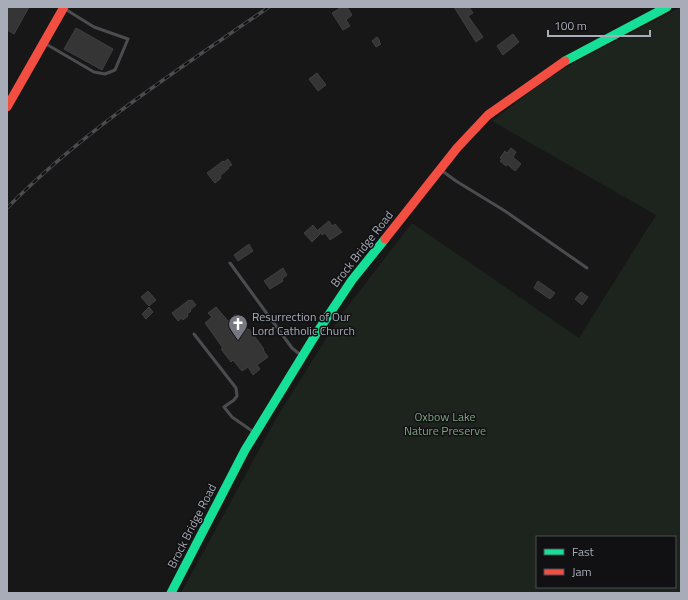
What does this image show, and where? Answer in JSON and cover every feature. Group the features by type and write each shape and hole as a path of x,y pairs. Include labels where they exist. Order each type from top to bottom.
{"street":[{"name":"Brock Bridge Road","path":"171,593 255,433 302,356 352,280 473,130 488,115 508,99 562,63 667,7"},
{"path":"7,107 64,8"}],"lane":[{"path":"44,43 94,72 105,74 115,70 128,39 94,27 64,8"},
{"path":"440,169 456,181 505,211 587,268"},
{"path":"230,263 292,348 302,356"},
{"path":"194,334 236,388 237,396 224,407 232,417 255,433"}],"green space":[{"name":"Oxbow Lake Nature Preserve","path":"681,7 681,593 181,593 277,417 341,315 412,223 579,338 656,215 492,121 564,68"}],"building":[{"path":"7,7 29,7 14,34 7,30"},
{"path":"342,7 347,7 352,15 346,20 350,26 343,30 332,13"},
{"path":"454,7 469,7 473,13 468,16 483,37 476,42"},
{"path":"76,28 113,49 102,70 64,49"},
{"path":"513,34 519,42 503,55 497,46"},
{"path":"377,37 381,44 376,47 372,41"},
{"path":"317,73 326,85 318,91 309,79"},
{"path":"511,148 516,152 513,157 521,164 515,171 507,164 506,166 500,161 502,160 500,158 505,151 507,153"},
{"path":"228,159 232,165 228,167 229,168 220,176 221,178 215,183 207,173"},
{"path":"329,221 332,226 335,224 342,232 330,240 325,233 322,235 318,230"},
{"path":"313,225 320,234 312,242 304,233"},
{"path":"249,244 253,251 238,261 234,255"},
{"path":"283,268 287,275 282,279 283,281 270,289 264,281"},
{"path":"538,281 555,293 550,299 534,288"},
{"path":"148,291 156,300 149,306 141,297"},
{"path":"581,292 588,297 582,305 575,299"},
{"path":"189,300 192,300 196,305 187,314 188,316 183,320 182,318 178,321 172,313"},
{"path":"149,307 153,312 146,319 142,314"},
{"name":"Resurrection of Our Lord Catholic Church","path":"216,307 228,321 236,314 264,349 263,350 268,357 257,365 260,369 253,375 248,367 242,371 233,360 231,362 205,323 212,317 208,313"}],"railway":[{"path":"7,208 37,179 100,126 167,77 269,7"}],"traffic: fast":[{"path":"565,61 667,7"},
{"path":"171,593 245,450 316,334 352,280 385,239"}],"traffic: jam":[{"path":"7,107 64,7"},
{"path":"385,239 457,148 488,115 565,61"}],"place":[{"name":"Resurrection of Our Lord Catholic Church","path":"238,341"}]}
